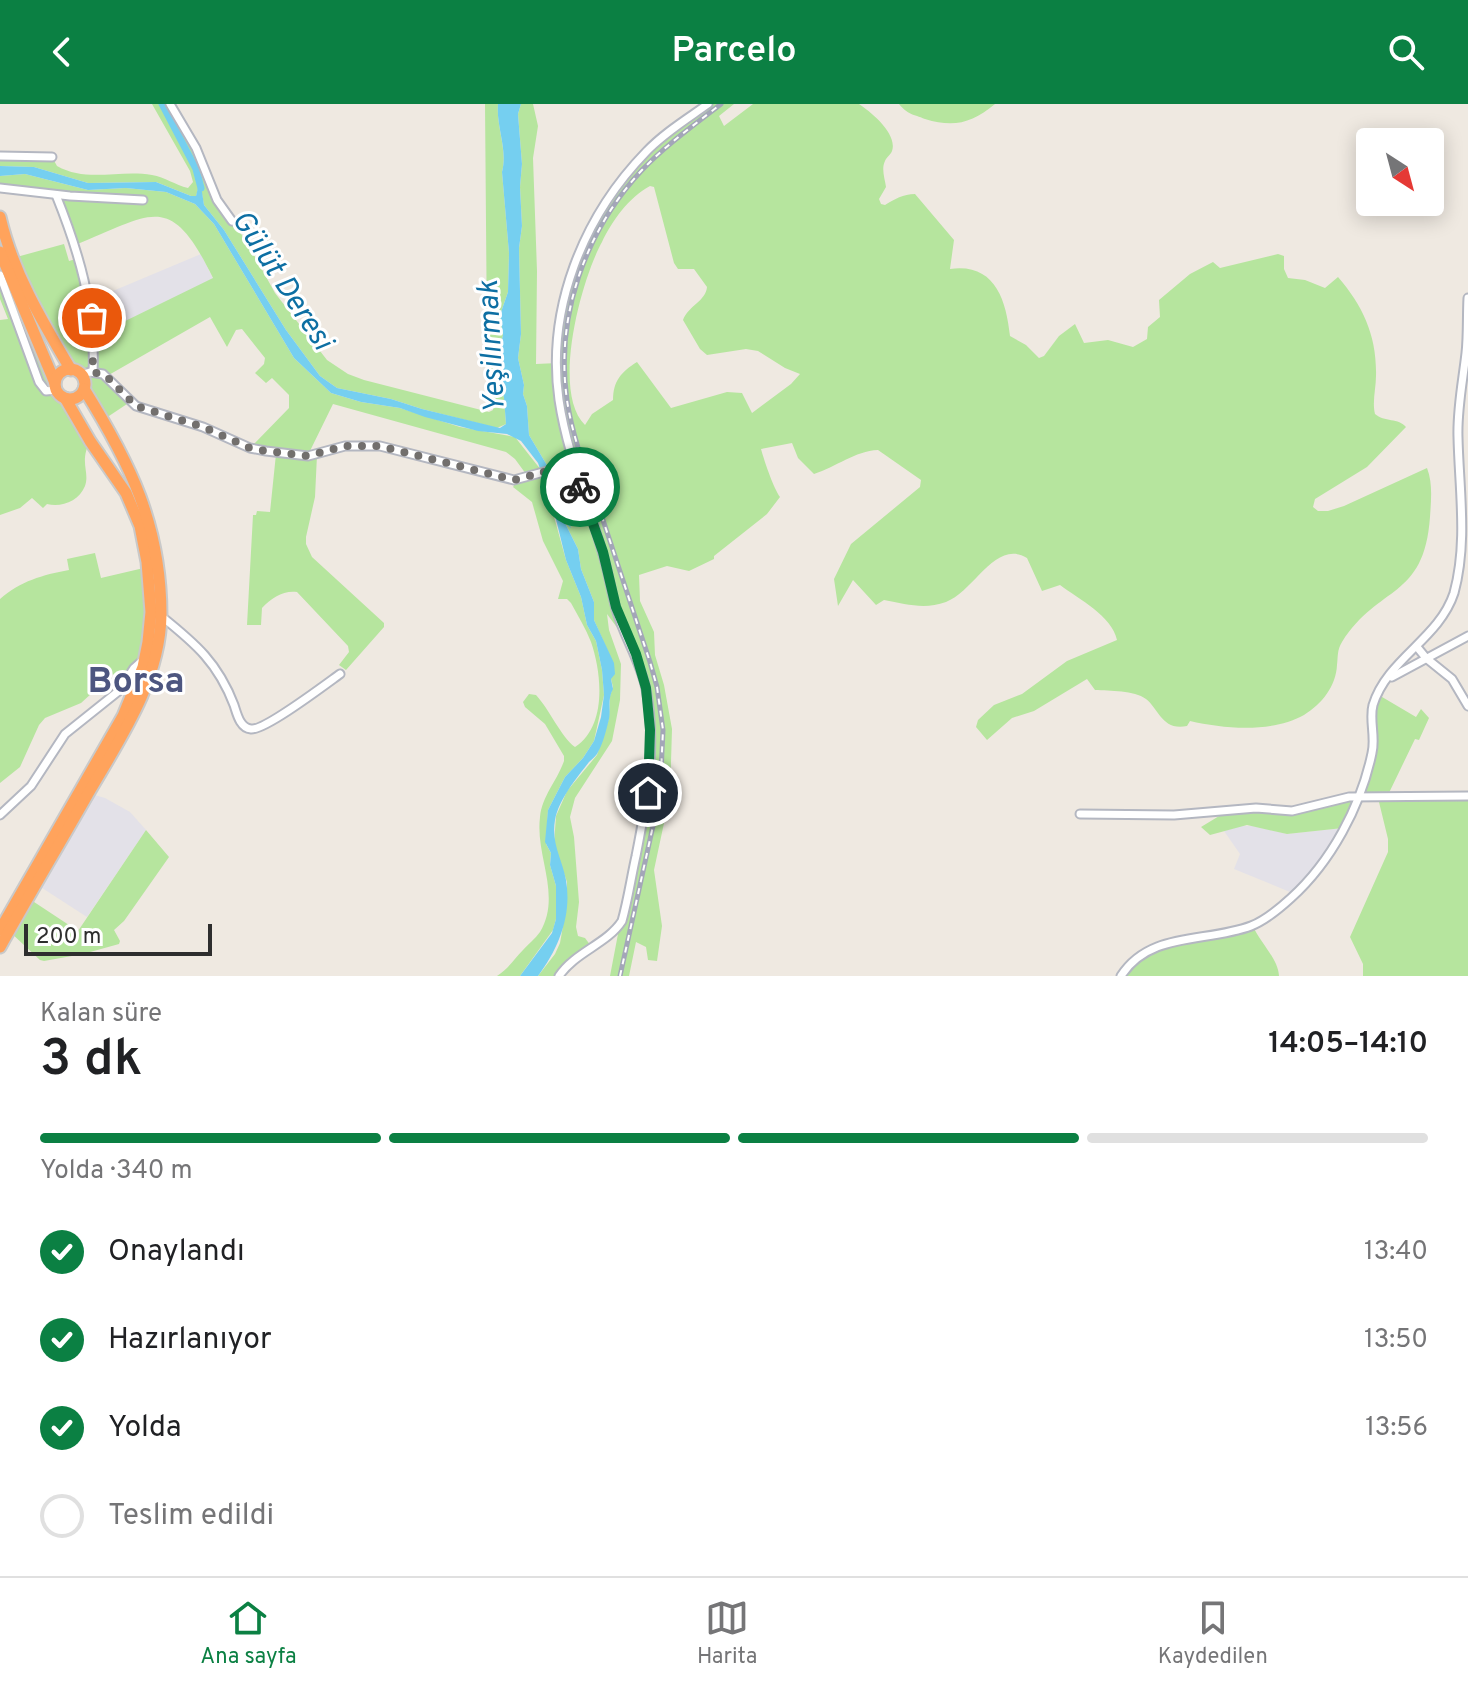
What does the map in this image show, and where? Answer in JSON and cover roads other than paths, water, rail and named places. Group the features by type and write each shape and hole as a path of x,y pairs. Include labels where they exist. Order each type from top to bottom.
{"highway":[{"path":"0,217 9,249 29,296 82,372 84,389 119,446 143,503 154,545 161,616 152,669 130,721 0,947"},
{"path":"0,252 59,390 126,493 140,526 151,612 145,658 123,716 0,931"},
{"path":"59,390 61,373 82,372"},
{"path":"59,390 76,397 84,389"}],"street":[{"path":"170,104 196,148 217,200 232,221"},
{"path":"559,976 572,960 611,933 622,921 648,793 650,756 646,688 636,654 616,607 603,552 569,465 559,399 558,351 566,291 585,237 610,196 657,141 708,104"},
{"path":"0,156 52,157"},
{"path":"0,188 143,200"},
{"path":"56,195 84,276 93,332 82,372 106,376 136,406 203,427 250,448 285,455 308,456 345,446 369,445 514,480 569,465"},
{"path":"0,275 39,382 46,391 59,390"},
{"path":"1121,976 1133,959 1154,947 1238,930 1265,920 1317,871 1336,841 1357,797 1373,749 1373,705 1386,680 1440,621 1448,608 1459,570 1463,516 1458,418 1467,348 1468,298"},
{"path":"161,616 215,665 242,724 250,729 258,729 340,674"},
{"path":"1386,680 1468,636"},
{"path":"1417,647 1452,679 1468,706"},
{"path":"0,815 31,786 65,734 120,690 134,668 145,658"},
{"path":"1080,814 1174,815 1256,808 1299,811 1357,797 1468,796"}],"water":[{"path":"498,104 521,104 518,114 522,226 518,358 529,435 548,467 555,496 566,513 571,528 565,523 578,549 581,569 594,602 594,620 614,663 615,674 611,679 613,689 609,719 601,746 560,804 555,820 554,836 566,880 567,906 558,943 538,976 520,976 552,933 556,919 556,886 550,865 551,853 545,842 548,810 565,777 594,741 604,695 596,641 587,625 538,463 521,441 507,434 478,431 400,408 361,402 331,393 294,358 214,224 195,204 166,192 126,188 88,190 25,174 0,176 0,166 34,167 88,183 156,182 191,196 196,196 200,179 204,205 224,230 286,330 320,376 337,388 500,428 506,424 497,361 503,335 500,315 508,292 509,253"}],"waterway":[{"path":"162,104 196,169 201,188"}],"railway":[{"path":"620,976 660,794 663,730 650,662 573,430 564,369 566,338 570,307 590,248 622,194 651,161 721,104"}],"district":[{"name":"Borsa","path":"136,683"}],"water label":[{"name":"Gülüt Deresi","path":"281,281"},
{"name":"Yeşilırmak","path":"493,347"}]}
